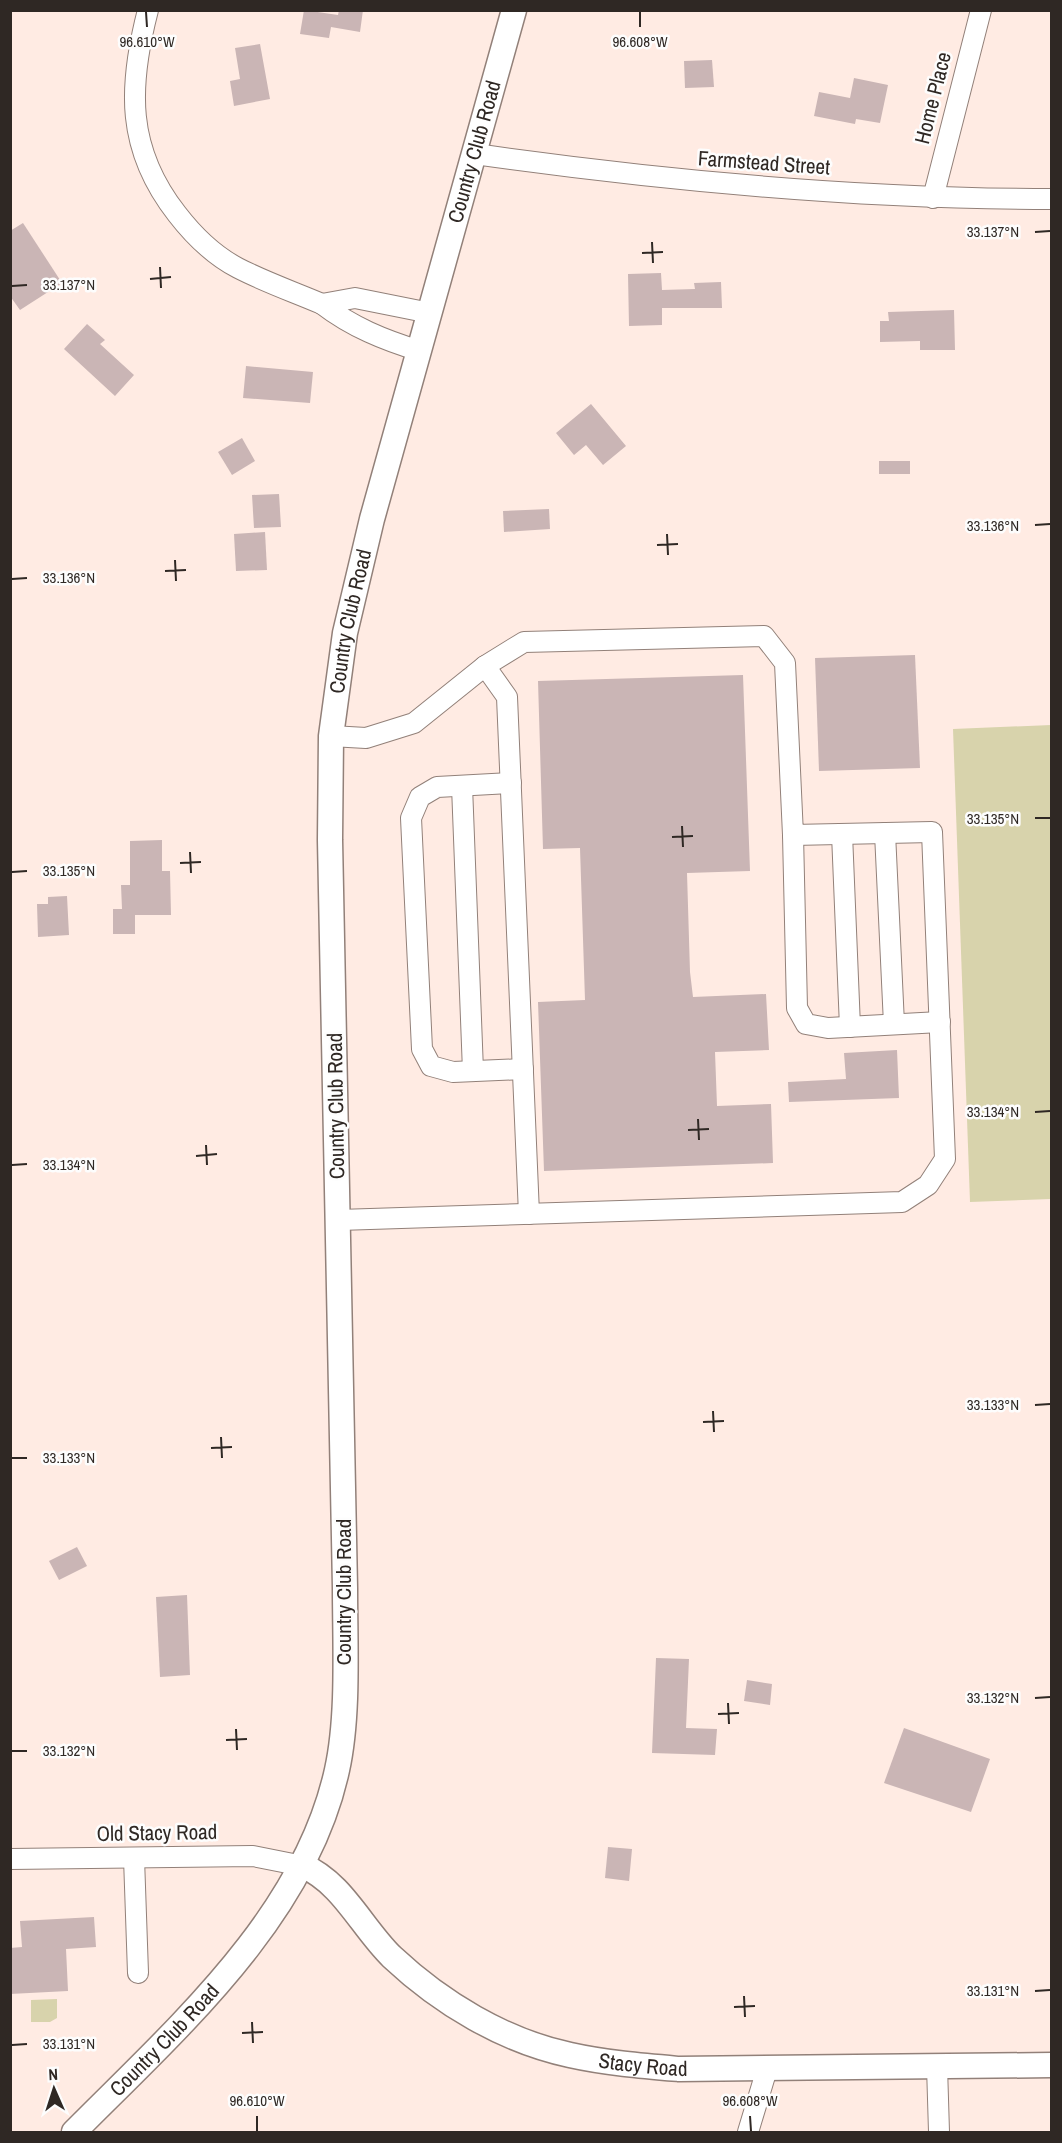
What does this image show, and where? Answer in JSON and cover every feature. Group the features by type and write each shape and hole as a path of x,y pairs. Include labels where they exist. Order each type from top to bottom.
{"main road":[{"name":"Country Club Road","path":"74,2133 220,1982 303,1866 329,1803 338,1767 345,1685 339,1220 330,840 332,736 345,633 372,519 514,10"},
{"name":"Stacy Road","path":"303,1866 329,1883 391,1956 431,1990 467,2014 512,2036 569,2055 679,2070 1052,2065"}],"street":[{"path":"147,10 136,51 134,98 139,142 157,188 196,238 233,265 322,304 342,320 384,340 420,351"},
{"name":"Home Place","path":"933,198 981,10"},
{"name":"Farmstead Street","path":"475,154 682,181 933,198 1052,199"},
{"path":"322,304 355,298 430,313"},
{"path":"332,736 366,738 414,723 485,666 524,642 764,636 785,663 793,835 797,1008 806,1024 828,1028 940,1022"},
{"path":"485,666 507,698 529,1214"},
{"path":"511,783 438,787 420,797 411,818 422,1049 431,1066 453,1072 523,1069"},
{"path":"462,786 473,1071"},
{"path":"339,1220 903,1202 928,1185 945,1159 932,832 793,835"},
{"path":"885,833 894,1024"},
{"path":"842,834 850,1027"},
{"name":"Old Stacy Road","path":"10,1859 253,1856 303,1866"},
{"path":"134,1858 138,1973"},
{"path":"937,2066 939,2133"},
{"path":"748,2133 767,2069"}],"shaded area":[{"path":"1051,725 1051,1199 970,1202 953,729"},
{"path":"57,1999 57,2018 50,2022 31,2022 31,2000"}],"building":[{"path":"304,10 338,15 339,10 363,10 360,32 331,27 329,38 300,34"},
{"path":"260,44 270,99 234,106 230,81 240,79 235,48"},
{"path":"712,60 714,87 685,88 684,61"},
{"path":"854,78 888,85 880,123 856,119 855,124 814,116 819,92 850,98"},
{"path":"23,223 62,283 20,310 10,296 10,231"},
{"path":"661,273 662,290 695,289 694,283 721,282 722,308 662,308 662,325 629,326 628,274"},
{"path":"954,310 955,350 920,350 920,341 880,342 880,321 889,321 888,312"},
{"path":"87,324 105,340 100,344 134,375 115,396 64,349"},
{"path":"246,366 313,372 310,403 243,398"},
{"path":"591,404 626,446 603,465 586,445 574,455 556,433"},
{"path":"242,438 255,461 232,475 218,452"},
{"path":"879,461 910,461 910,474 879,474"},
{"path":"279,494 281,527 254,528 252,495"},
{"path":"549,509 550,529 504,532 503,511"},
{"path":"265,532 267,570 236,571 234,534"},
{"path":"915,655 920,768 819,771 815,658"},
{"path":"743,675 750,871 687,873 690,972 693,997 766,994 769,1050 715,1052 717,1106 771,1104 773,1163 544,1171 538,1002 585,1000 580,848 543,849 538,681"},
{"path":"162,840 162,871 170,871 171,915 135,915 135,934 113,934 113,909 122,909 121,885 130,885 130,841"},
{"path":"67,896 69,935 38,937 37,904 48,904 48,897"},
{"path":"897,1050 899,1098 789,1102 788,1082 846,1079 844,1053"},
{"path":"77,1547 87,1566 59,1580 49,1561"},
{"path":"187,1595 190,1675 160,1677 156,1597"},
{"path":"656,1658 689,1659 686,1728 717,1729 715,1755 652,1753"},
{"path":"747,1680 772,1684 770,1705 744,1701"},
{"path":"904,1728 990,1759 971,1812 884,1783"},
{"path":"608,1847 632,1849 629,1881 605,1878"},
{"path":"94,1917 96,1947 66,1949 68,1991 10,1994 10,1948 22,1947 20,1921"}]}
